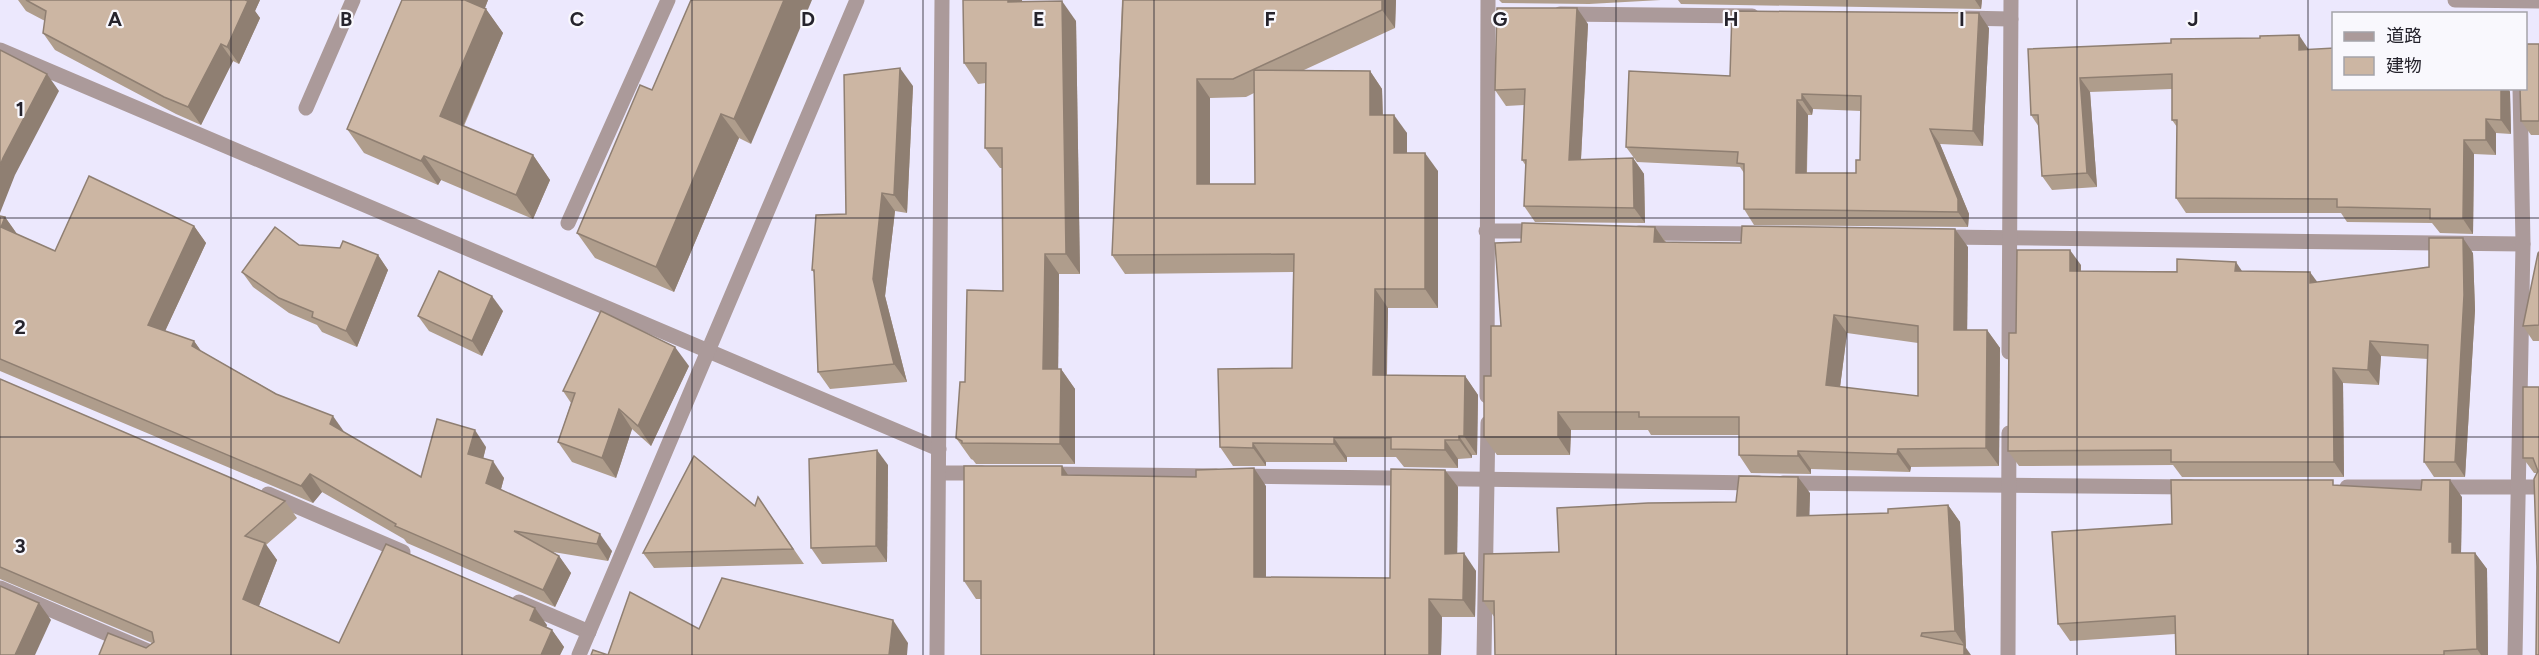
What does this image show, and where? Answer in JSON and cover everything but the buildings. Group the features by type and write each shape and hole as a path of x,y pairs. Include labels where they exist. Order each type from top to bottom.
{"street":[{"path":"306,108 353,0"},
{"path":"568,223 668,0"},
{"path":"579,655 857,0"},
{"path":"937,655 942,0"},
{"path":"2009,368 2011,0"},
{"path":"2455,0 2519,5 2539,1"},
{"path":"1484,655 1488,478 1486,231 1492,9"},
{"path":"1547,14 1761,16"},
{"path":"1952,18 2011,19"},
{"path":"0,50 939,449"},
{"path":"2515,655 2523,244 2520,90"},
{"path":"1486,231 1557,232"},
{"path":"1629,232 1772,234"},
{"path":"1926,236 2523,244"},
{"path":"2007,655 2009,416"},
{"path":"939,473 992,474"},
{"path":"1038,474 1488,478 2008,487 2203,487"},
{"path":"2328,487 2539,487"},
{"path":"254,488 416,558"},
{"path":"0,588 157,655"},
{"path":"502,595 589,632"}]}
